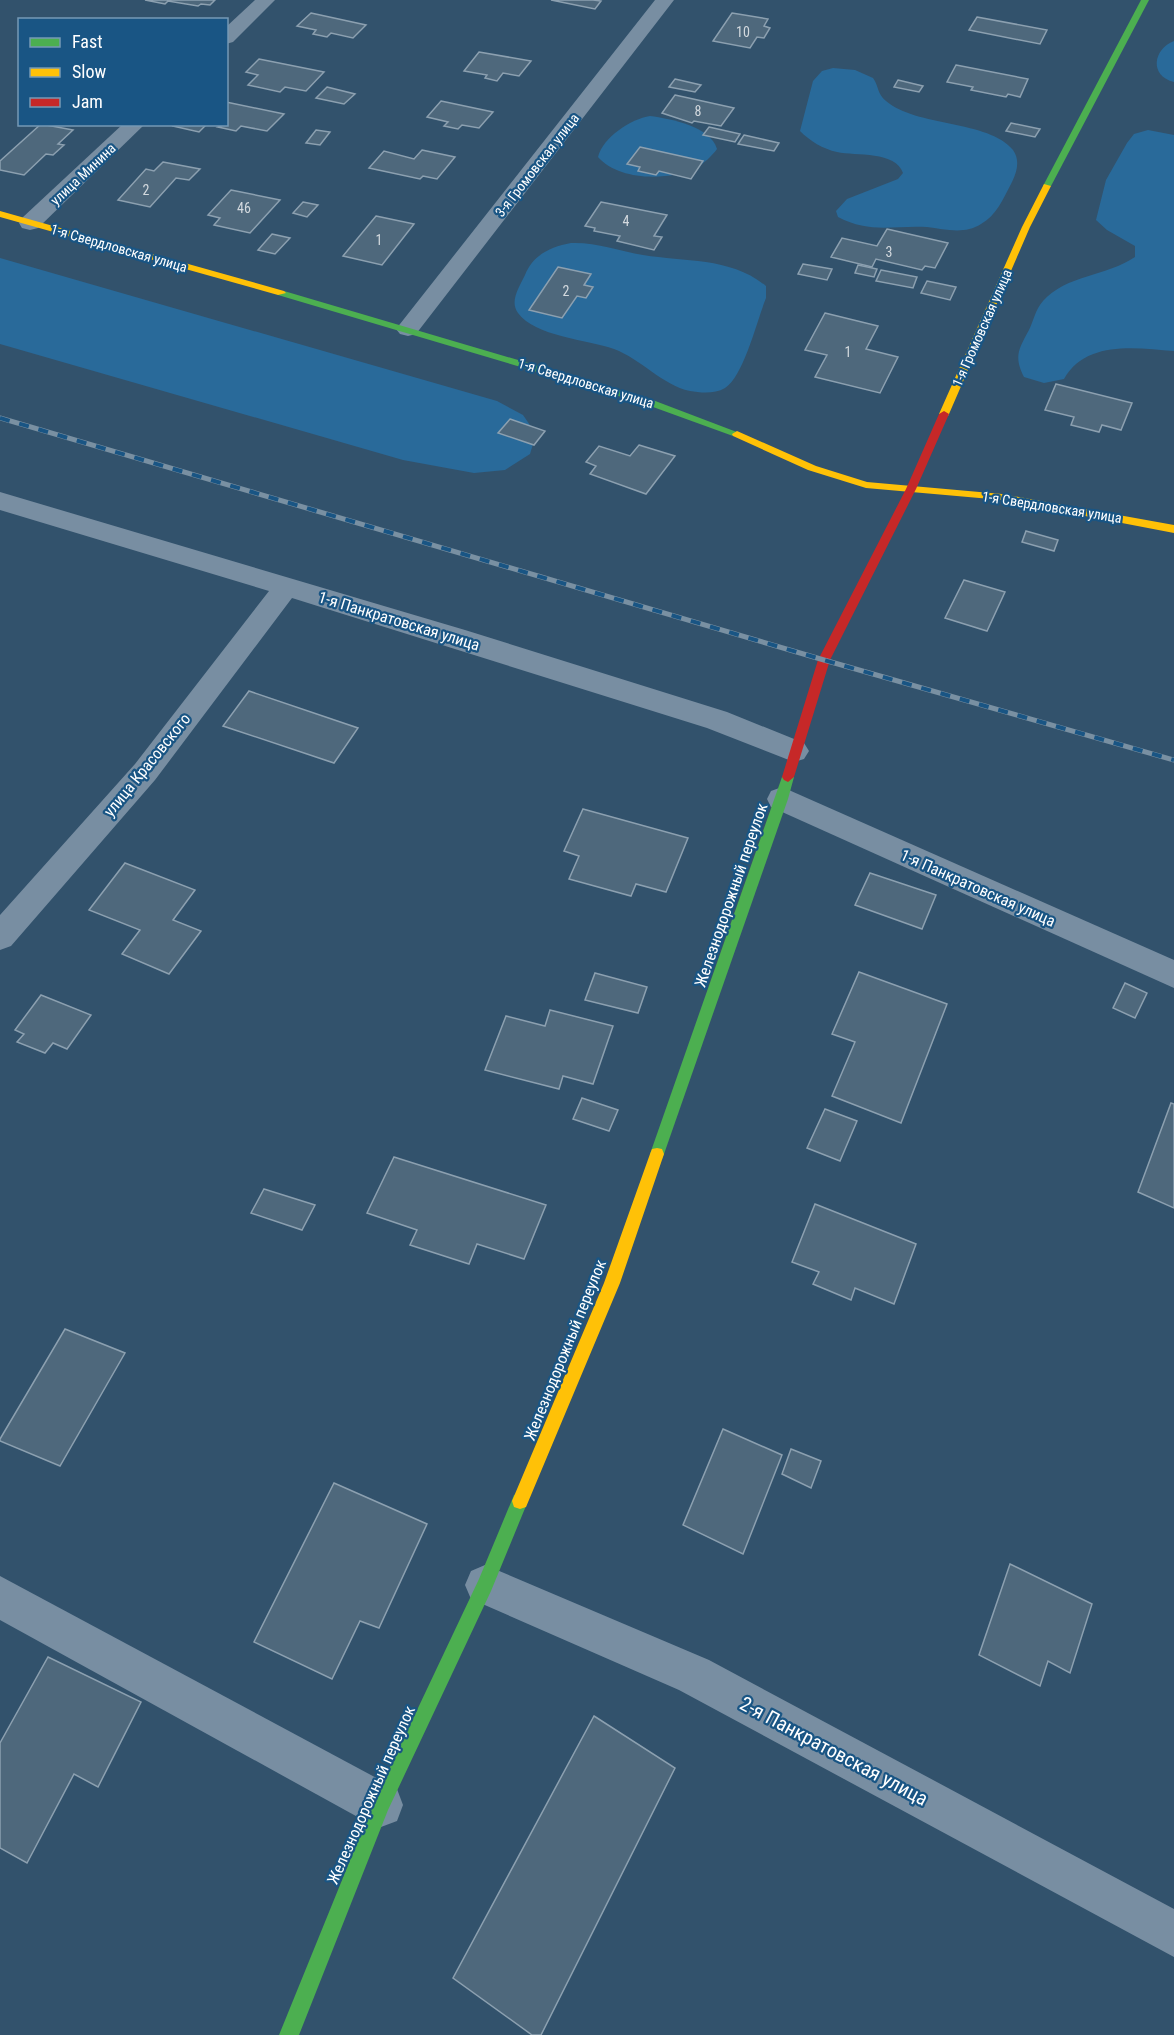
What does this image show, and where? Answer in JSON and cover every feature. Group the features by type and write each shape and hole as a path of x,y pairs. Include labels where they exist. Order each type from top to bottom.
{"street":[{"path":"228,36 266,0"},
{"name":"3-я Громовская улица","path":"408,329 665,0"},
{"name":"1-я Громовская улица","path":"824,660 911,489 1026,227 1103,85 1145,0"},
{"name":"улица Минина","path":"30,223 133,126"},
{"name":"1-я Свердловская улица","path":"0,214 408,329 646,401 753,440 813,468 866,485 1002,497 1174,529"},
{"name":"1-я Панкратовская улица","path":"0,501 455,637 717,720 794,751"},
{"name":"улица Красовского","path":"0,937 145,772 286,587"},
{"name":"Железнодорожный переулок","path":"290,2035 381,1806 485,1585 612,1283 782,799 794,751 824,660"},
{"name":"1-я Панкратовская улица","path":"782,799 1174,975"},
{"name":"2-я Панкратовская улица","path":"485,1585 694,1675 1174,1934"},
{"path":"0,1597 381,1806"}],"shaded area":[{"path":"1174,41 1174,82 1160,74 1157,62 1162,50"},
{"path":"833,68 855,70 873,78 883,98 899,109 987,133 1002,140 1013,150 1017,159 1017,167 1015,176 995,212 975,227 954,230 927,227 872,227 838,217 836,211 847,199 898,179 903,173 892,161 874,156 832,151 817,144 800,131 813,81 822,71"},
{"path":"650,116 668,119 698,129 713,141 717,149 696,168 658,177 618,171 598,157 606,143 619,130"},
{"path":"1148,130 1174,135 1174,351 1113,349 1085,358 1073,366 1064,379 1044,383 1024,377 1019,364 1019,354 1040,304 1052,292 1063,286 1135,257 1135,246 1107,230 1096,220 1106,180 1127,143 1134,134"},
{"path":"571,243 723,265 738,270 766,286 766,298 749,347 732,382 717,391 703,393 690,391 661,378 624,353 549,332 526,321 518,313 515,299 528,268 543,253"},
{"path":"0,258 497,401 523,415 536,434 530,454 505,470 474,473 403,460 0,344"}],"building":[{"path":"145,0 215,0 210,5 198,6"},
{"path":"551,0 593,0 601,1 595,9"},
{"path":"311,13 366,25 353,38 331,33 327,37 313,34 316,30 297,26"},
{"path":"732,13 768,19 764,26 770,28 764,38 757,37 750,48 713,41"},
{"path":"977,17 1047,30 1040,44 969,30"},
{"path":"479,52 531,61 519,76 503,73 497,81 485,78 487,75 464,71"},
{"path":"259,59 324,72 306,91 285,87 280,92 248,85 258,75 246,72"},
{"path":"956,65 1028,79 1020,97 1008,94 1006,97 971,90 973,87 947,82"},
{"path":"675,79 701,85 695,92 669,87"},
{"path":"898,80 923,86 919,92 894,87"},
{"path":"327,87 355,94 344,104 316,98"},
{"path":"675,95 734,108 721,126 694,121 692,123 662,113"},
{"path":"441,101 493,112 479,128 462,125 458,129 444,126 448,122 427,117"},
{"path":"228,102 284,114 267,131 241,126 236,131 218,127 228,126"},
{"path":"1011,123 1040,129 1035,137 1006,131"},
{"path":"39,126 73,130 58,144 64,145 53,155 46,154 24,175 0,170 0,161"},
{"path":"173,126 205,126 199,132"},
{"path":"709,127 740,134 735,142 703,135"},
{"path":"316,130 330,132 320,145 306,143"},
{"path":"744,135 779,143 774,151 738,144"},
{"path":"640,147 703,161 691,179 659,171 656,175 638,171 640,167 627,164"},
{"path":"422,150 455,157 437,179 423,176 420,179 369,168 384,151 414,159"},
{"path":"163,162 200,169 189,180 176,178 150,207 118,200 146,169 154,171"},
{"path":"231,190 280,200 250,233 214,225 220,218 208,215"},
{"path":"303,202 318,205 307,217 293,213"},
{"path":"601,202 667,215 654,236 662,237 654,250 617,241 620,236 594,231 595,228 585,226"},
{"path":"376,216 414,224 382,265 343,256"},
{"path":"887,229 948,243 935,268 925,266 922,270 876,259 872,267 831,257 842,238 877,246"},
{"path":"272,234 290,238 275,254 258,250"},
{"path":"803,264 832,269 827,280 798,274"},
{"path":"858,265 877,269 874,277 855,273"},
{"path":"558,267 591,274 584,285 593,287 586,298 577,296 562,318 529,310"},
{"path":"881,270 917,277 913,288 876,281"},
{"path":"927,281 956,287 950,300 921,293"},
{"path":"825,313 878,326 866,349 898,357 880,393 815,377 827,355 805,350"},
{"path":"1056,384 1132,403 1121,430 1102,425 1099,432 1071,425 1074,417 1045,410"},
{"path":"510,419 545,431 534,445 498,433"},
{"path":"639,445 675,456 646,494 590,474 596,466 586,462 599,446 630,456"},
{"path":"1026,531 1058,540 1054,551 1022,542"},
{"path":"964,580 1005,592 987,631 945,618"},
{"path":"249,691 358,728 334,763 223,726"},
{"path":"583,809 688,838 666,892 636,884 631,896 569,879 579,856 564,851"},
{"path":"125,863 195,890 173,920 201,931 169,974 122,954 140,930 89,910"},
{"path":"870,873 936,895 922,929 855,905"},
{"path":"859,972 947,1004 901,1123 832,1096 855,1042 832,1034"},
{"path":"595,973 647,987 638,1013 585,1000"},
{"path":"1125,983 1147,993 1135,1018 1113,1008"},
{"path":"41,995 91,1015 67,1049 53,1043 45,1053 17,1042 24,1034 15,1030"},
{"path":"550,1010 613,1026 593,1084 563,1076 559,1089 485,1070 506,1016 545,1026"},
{"path":"582,1098 618,1110 609,1131 573,1119"},
{"path":"1171,1103 1174,1104 1174,1208 1138,1192"},
{"path":"825,1109 857,1121 840,1161 807,1148"},
{"path":"394,1157 546,1205 524,1259 477,1244 469,1264 410,1245 417,1230 367,1213"},
{"path":"264,1189 315,1205 302,1230 251,1213"},
{"path":"815,1204 916,1244 894,1304 855,1288 851,1300 813,1284 819,1272 792,1262"},
{"path":"65,1329 125,1353 60,1466 0,1441 0,1439"},
{"path":"723,1429 782,1455 743,1554 683,1525"},
{"path":"791,1449 821,1461 811,1488 782,1474"},
{"path":"334,1483 427,1524 379,1628 360,1621 332,1679 254,1642"},
{"path":"1010,1564 1092,1604 1070,1673 1048,1661 1040,1686 979,1655"},
{"path":"48,1657 141,1702 98,1787 74,1774 27,1863 0,1848 0,1743"},
{"path":"594,1716 675,1768 541,2035 532,2035 453,1978"}],"railway":[{"path":"0,418 824,660 1174,760"}],"traffic: fast":[{"path":"1047,186 1145,0"},
{"path":"281,293 646,401 737,434"},
{"path":"657,1154 788,777"},
{"path":"289,2035 381,1805 485,1585 520,1501"}],"traffic: slow":[{"path":"944,414 1026,227 1047,186"},
{"path":"0,214 281,293"},
{"path":"737,434 812,468 866,485 1002,497 1174,529"},
{"path":"520,1501 612,1283 657,1154"}],"traffic: jam":[{"path":"788,777 824,660 911,489 944,414"}]}
